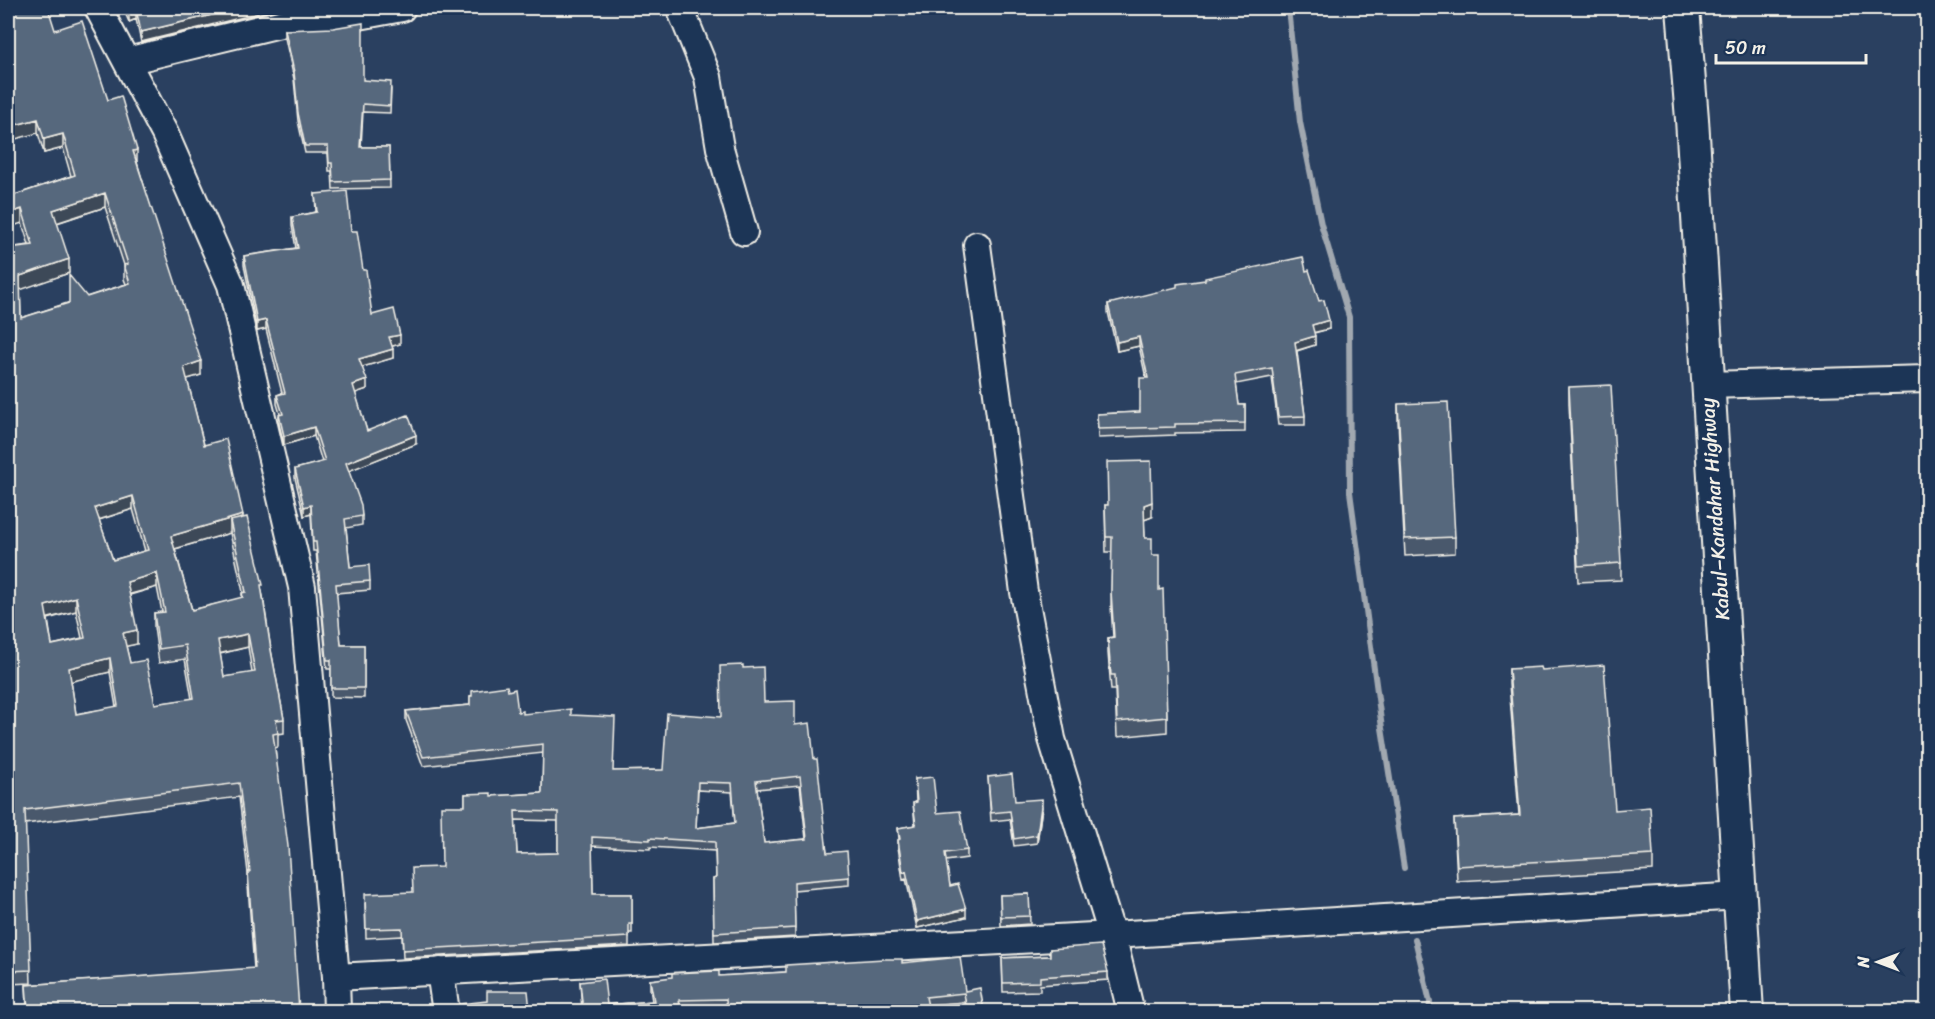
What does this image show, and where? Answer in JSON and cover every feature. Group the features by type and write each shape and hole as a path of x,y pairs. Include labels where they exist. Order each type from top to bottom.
{"main road":[{"name":"Kabul–Kandahar Highway","path":"1683,8 1692,119 1747,1011"}],"street":[{"path":"98,8 165,134 231,285 302,587 336,977 337,1011"},
{"path":"127,61 284,23 332,21 402,8"},
{"path":"680,8 708,77 720,148 744,232"},
{"path":"977,245 1024,592 1052,739 1112,935 1131,1011"},
{"path":"1707,385 1928,380"},
{"path":"336,977 1112,935 1740,896"},
{"path":"440,971 446,1011"}],"building":[{"path":"8,8 11,12 27,8 48,8 55,30 82,21 108,100 121,96 137,150 133,151 201,361 184,367 204,445 226,439 243,515 171,536 192,610 243,597 242,593 246,592 230,521 247,517 263,585 261,585 271,650 284,719 276,720 278,733 273,734 288,846 299,1011 28,1011 26,985 255,968 248,872 250,872 239,783 25,810 31,970 8,971 8,248 33,245 22,209 8,214 8,169 15,195 75,175 63,134 44,139 38,119 8,127","holes":["105,193 128,264 124,265 130,283 87,297 69,275 69,303 21,318 20,276 69,259 53,210","133,496 148,550 113,560 95,508","157,573 165,612 154,613 159,649 185,645 194,698 155,704 146,660 130,663 123,633 137,630 127,582","76,597 85,638 52,645 45,606","248,634 255,672 224,677 218,640","110,658 118,706 76,714 69,668"]},
{"path":"128,8 241,8 141,32 136,9 129,12"},
{"path":"363,23 363,80 391,82 390,106 363,104 360,147 389,147 390,180 333,182 328,146 305,146 285,30 333,28"},
{"path":"347,191 351,231 357,231 363,270 366,270 372,315 394,309 400,335 389,337 393,349 359,359 367,380 353,385 367,431 408,415 416,435 346,463 361,505 362,516 345,519 350,567 369,565 370,581 336,584 341,645 364,645 364,688 331,688 331,660 327,660 316,542 313,542 311,505 304,507 295,469 325,461 314,427 284,436 279,415 283,414 277,395 285,393 266,320 257,322 244,256 298,248 292,217 317,212 315,194"},
{"path":"1303,257 1306,271 1309,270 1319,301 1324,300 1329,320 1312,325 1315,336 1295,342 1305,416 1278,417 1272,368 1235,375 1239,405 1245,405 1245,423 1175,424 1175,427 1098,429 1097,414 1140,412 1140,378 1148,378 1139,337 1117,342 1108,304 1177,287 1177,284 1205,280 1205,278"},
{"path":"1611,385 1621,563 1578,566 1569,387"},
{"path":"1448,402 1455,537 1405,539 1398,404"},
{"path":"1151,461 1152,502 1144,505 1145,538 1152,538 1152,555 1159,555 1159,590 1163,589 1167,717 1117,722 1115,675 1111,675 1108,638 1114,637 1111,591 1112,537 1106,537 1107,462"},
{"path":"1604,665 1615,810 1650,807 1653,855 1457,866 1454,819 1520,815 1509,669 1541,667 1542,670"},
{"path":"720,666 763,667 764,702 795,701 795,725 810,723 814,759 817,759 827,853 847,851 849,877 794,882 795,928 714,933 715,842 592,837 593,894 632,894 632,924 629,924 629,937 403,950 402,928 366,929 365,894 413,892 412,868 442,867 441,806 465,806 465,794 491,793 491,796 542,793 543,744 423,757 406,711 470,705 472,691 507,686 508,691 515,689 518,712 523,711 523,714 571,709 571,715 615,717 613,771 663,770 667,713 721,717","holes":["800,776 807,839 764,843 756,781","698,782 732,783 735,823 696,828","515,811 558,812 558,853 517,854"]},
{"path":"1012,774 1015,801 1042,799 1037,835 1014,839 1010,811 991,813 988,777"},
{"path":"933,777 937,813 960,811 967,850 945,853 950,886 958,884 966,909 917,921 906,871 903,872 898,828 916,825 913,803 917,802 915,779"},
{"path":"1029,894 1030,916 1001,917 1000,895"},
{"path":"1101,945 1108,972 1040,977 1040,982 1003,983 1002,958 1050,956 1050,949"},
{"path":"960,957 965,991 980,988 984,1011 967,1011 964,993 926,997 929,1011 727,1011 726,999 679,1000 681,1011 583,1011 580,982 604,979 607,1005 654,1001 650,980 672,977 672,973 719,971 719,976 786,972 786,965 884,959 902,959 902,963"},
{"path":"487,991 528,991 530,1011 462,1011 461,1004 487,1001"}],"waterway":[{"path":"1288,8 1300,122 1321,224 1349,317 1350,492 1382,728 1404,868"},
{"path":"1415,939 1430,1002 1429,1012"}]}
